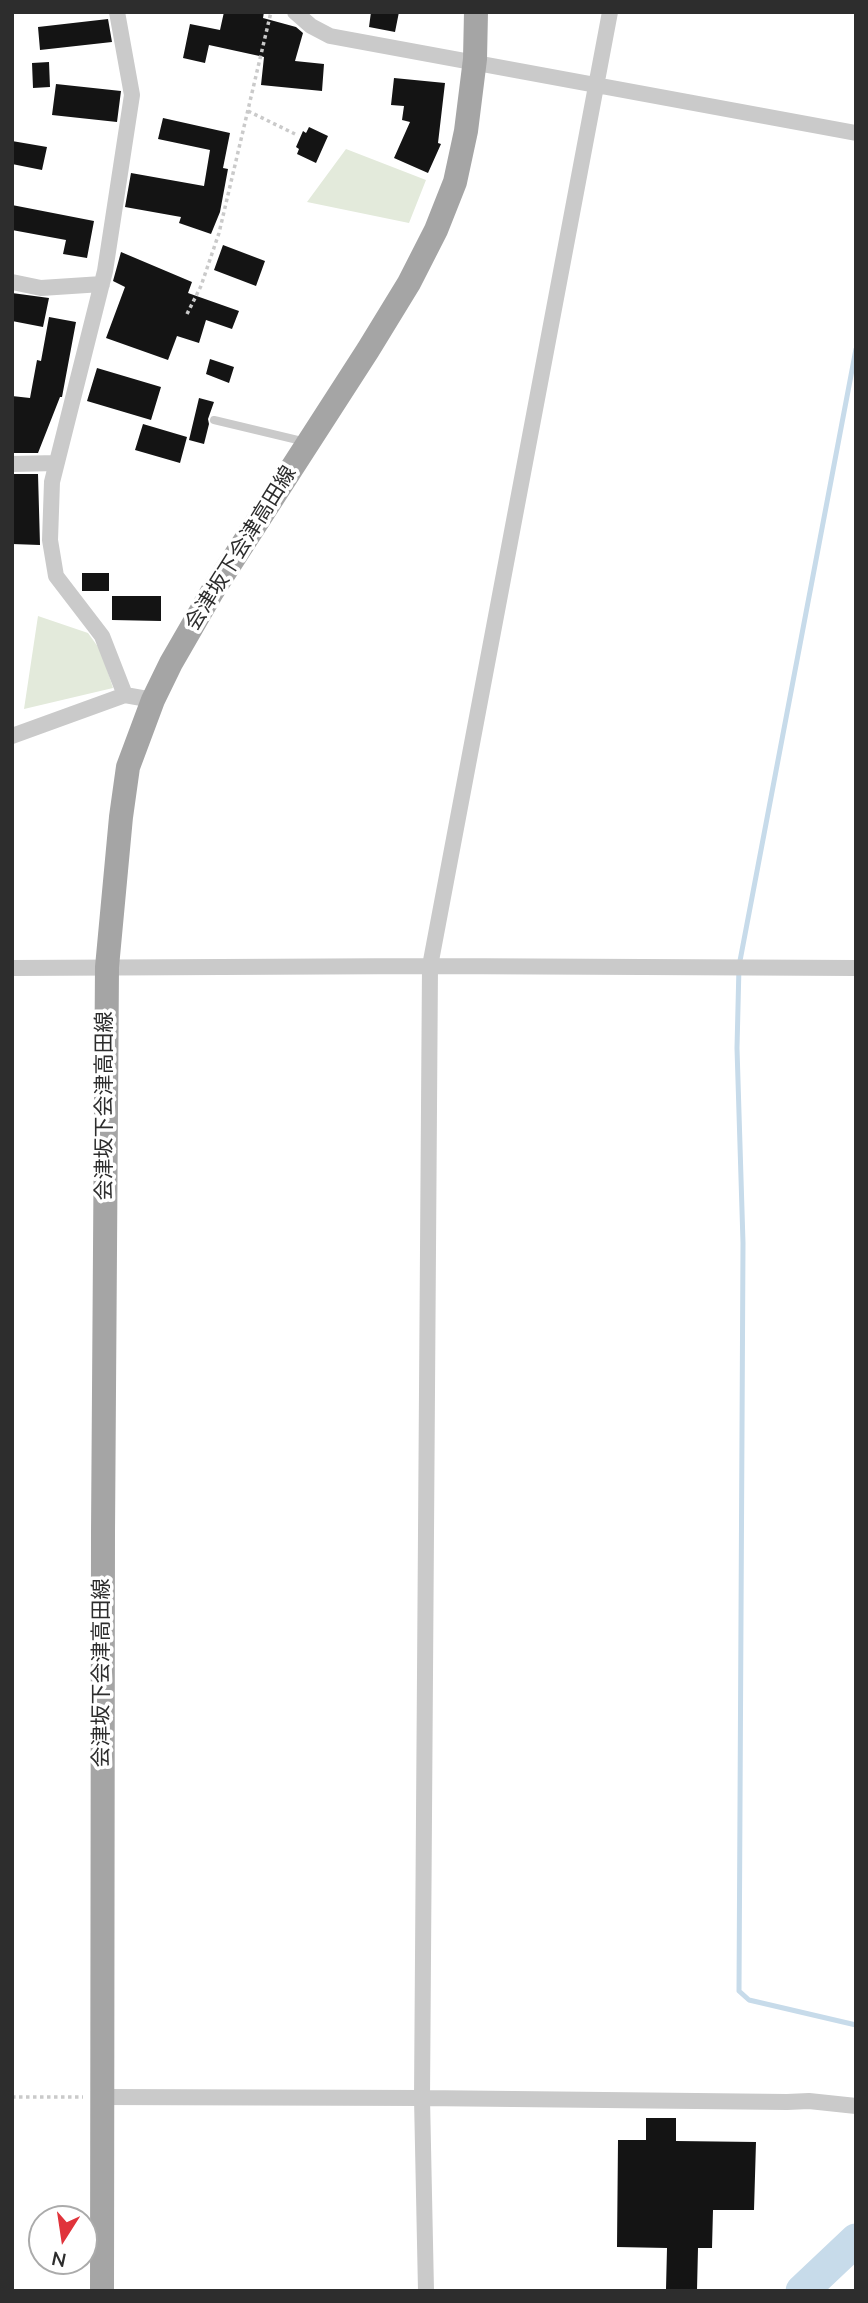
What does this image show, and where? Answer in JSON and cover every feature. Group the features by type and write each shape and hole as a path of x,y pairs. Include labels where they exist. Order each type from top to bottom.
{"main road":[{"name":"会津坂下会津高田線","path":"102,2291 107,967 128,768 153,700 212,592 409,283 436,230 455,182 466,131 475,63 476,12"}],"street":[{"path":"117,12 132,95 102,284 52,482 50,540 56,576 102,636 125,695"},
{"path":"295,12 310,26 330,36 856,133"},
{"path":"426,2291 422,2098 430,966 610,12"},
{"path":"12,282 41,288 102,284"},
{"path":"12,464 56,463"},
{"path":"12,736 125,695 153,700"},
{"path":"12,968 856,968"},
{"path":"102,2097 809,2101 856,2106"}],"lane":[{"path":"214,420 309,443"}],"path":[{"path":"187,314 201,286 219,233 271,12"},
{"path":"248,111 295,134"},
{"path":"12,2097 102,2097"}],"green space":[{"path":"346,149 426,180 409,223 307,202"},
{"path":"38,616 88,633 101,651 113,688 24,709"}],"building":[{"path":"224,12 264,12 263,18 296,27 303,33 295,61 324,64 322,91 261,85 264,57 209,45 205,63 183,58 190,24 220,30"},
{"path":"371,12 399,12 395,32 369,27"},
{"path":"108,19 112,42 40,50 38,27"},
{"path":"49,62 50,87 33,88 32,63"},
{"path":"394,78 445,83 438,143 441,144 428,173 394,158 410,122 402,120 404,106 391,105"},
{"path":"56,84 121,91 117,122 52,115"},
{"path":"163,118 230,133 223,168 228,169 220,212 211,234 179,223 181,217 125,207 131,173 204,186 210,150 158,139"},
{"path":"309,127 328,136 316,163 297,154 299,149 296,147 303,131 306,133"},
{"path":"12,141 47,147 42,170 12,164"},
{"path":"12,205 94,221 87,258 63,254 66,240 12,230"},
{"path":"223,245 265,261 256,286 214,270"},
{"path":"121,252 192,282 188,293 239,311 232,329 206,320 199,343 177,336 168,360 106,338 125,287 113,281"},
{"path":"12,293 49,298 43,327 12,321"},
{"path":"49,317 76,322 62,397 38,453 12,453 12,396 30,398 37,360 41,361"},
{"path":"210,359 234,367 229,383 206,374"},
{"path":"97,368 161,387 151,420 87,401"},
{"path":"199,398 214,402 204,444 189,440"},
{"path":"143,424 187,437 180,463 135,450"},
{"path":"12,474 38,474 40,545 12,544"},
{"path":"82,573 109,573 109,591 82,591"},
{"path":"112,596 161,596 161,621 112,620"},
{"path":"646,2118 676,2118 676,2141 756,2142 754,2210 713,2210 712,2248 698,2248 697,2290 666,2289 667,2248 617,2247 618,2140 646,2140"}],"waterway":[{"path":"856,349 739,966 737,1048 743,1243 739,1991 749,2000 856,2025"},
{"path":"802,2291 856,2240"}]}
